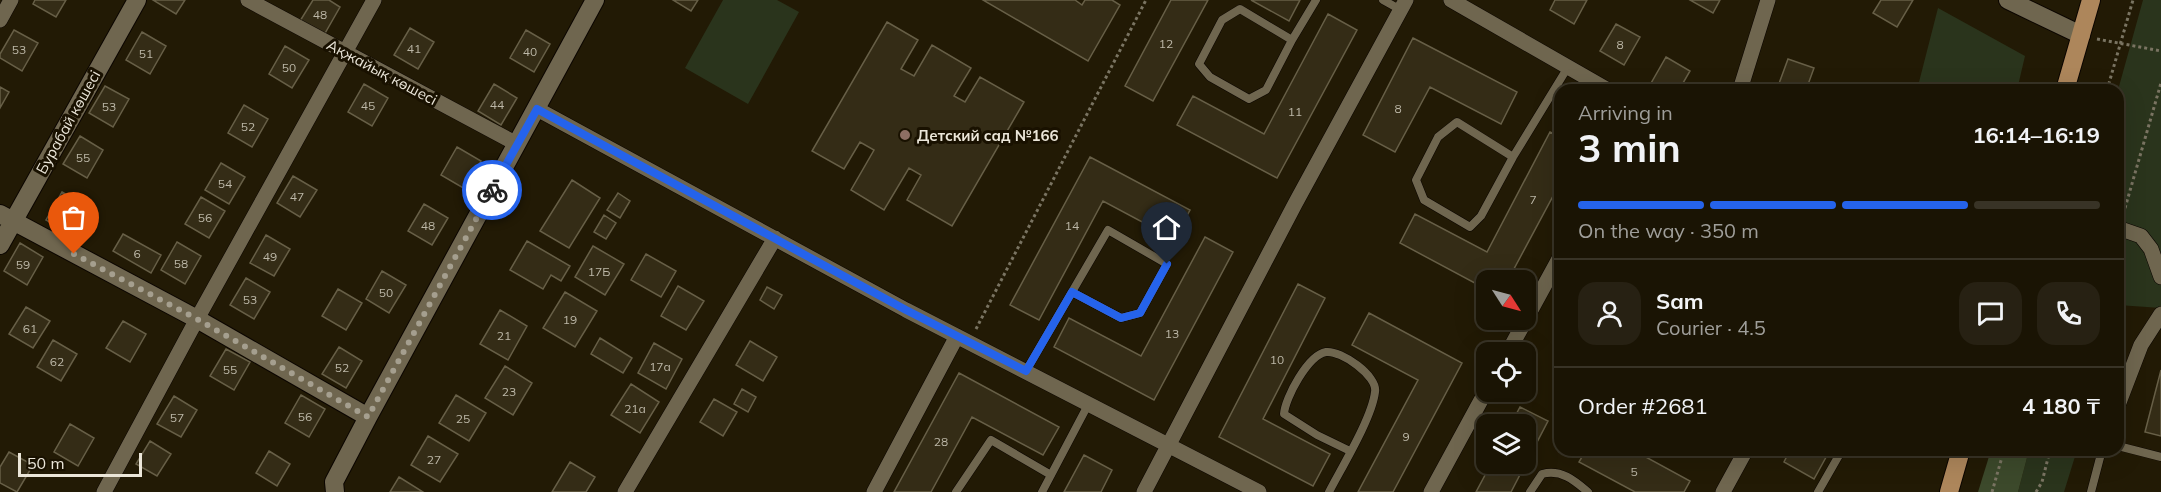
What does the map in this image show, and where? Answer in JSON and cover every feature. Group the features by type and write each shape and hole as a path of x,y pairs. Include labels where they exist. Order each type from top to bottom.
{"main road":[{"path":"2067,84 2091,0"},
{"path":"1949,492 1959,456"}],"street":[{"path":"0,20 11,0"},
{"name":"Бурабай көшесі","path":"0,245 6,217 137,0"},
{"name":"Ақжайық көшесі","path":"248,0 517,144"},
{"path":"104,492 374,0"},
{"path":"335,492 334,482 368,417 595,0"},
{"path":"1451,0 1598,84"},
{"path":"1742,84 1768,0"},
{"path":"2015,2 2081,35"},
{"path":"1144,492 1295,204 1404,5"},
{"path":"537,109 964,339 1259,492"},
{"path":"6,217 197,319 368,417"},
{"path":"2124,230 2141,236 2151,249 2161,277"},
{"path":"625,492 775,238"},
{"path":"1513,342 1554,268"},
{"path":"2124,389 2141,345 2161,314"},
{"path":"874,492 964,339"},
{"path":"1431,492 1480,402"},
{"path":"1723,492 1743,456"}],"lane":[{"path":"1292,40 1240,9 1222,20 1199,64 1210,77 1249,99 1266,90 1316,0"},
{"path":"1383,0 1404,5"},
{"path":"1558,84 1568,67"},
{"path":"1513,157 1457,122 1438,137 1416,180 1424,200 1470,227 1481,216 1513,157 1554,90"},
{"path":"1026,371 1108,230 1167,264 1140,313 1121,318 1072,292"},
{"path":"1329,492 1365,422 1376,390 1372,379 1358,365 1338,354 1326,352 1317,356 1298,378 1284,414 1317,435 1350,451"},
{"path":"1042,492 1089,403"},
{"path":"956,492 992,440 1051,475"},
{"path":"2124,448 2161,457"},
{"path":"1818,492 1839,456"},
{"path":"2091,492 2100,456"},
{"path":"1530,492 1542,474 1551,472 1562,473 1588,492"}],"path":[{"path":"964,339 1146,0"},
{"path":"2109,84 2133,0"},
{"path":"2081,35 2161,51"},
{"path":"2125,208 2161,83"},
{"path":"1992,492 2002,456"},
{"path":"2036,492 2042,482 2048,456"}],"green space":[{"path":"723,0 777,0 799,12 748,104 685,68"},
{"path":"2143,0 2161,0 2161,308 2124,305 2124,84 2120,84"},
{"path":"1938,8 2025,56 2018,84 1919,84"},
{"path":"1989,456 2027,456 2018,492 1978,492"},
{"path":"2027,456 2075,456 2064,492 2018,492"}],"building":[{"path":"35,0 66,0 56,17 33,4"},
{"path":"153,0 185,0 176,14"},
{"path":"313,0 329,0 340,7 324,35 300,21"},
{"path":"673,0 698,0 691,11"},
{"path":"983,0 1075,0 1082,5 1085,0 1112,0 1120,5 1088,61"},
{"path":"1171,0 1208,0 1153,101 1125,86"},
{"path":"1251,0 1300,0 1289,21"},
{"path":"1555,0 1587,0 1574,24 1550,10"},
{"path":"1690,0 1720,0 1713,13"},
{"path":"1881,0 1913,0 1897,27 1873,13"},
{"path":"1328,14 1357,30 1277,178 1177,125 1193,96 1264,134"},
{"path":"887,22 918,40 901,69 914,76 932,45 971,68 954,96 965,102 980,77 1024,102 952,226 907,200 921,175 909,168 884,210 851,190 874,150 860,142 844,169 812,151"},
{"path":"1616,24 1640,37 1624,65 1600,51"},
{"path":"410,28 434,42 418,69 394,55"},
{"path":"14,30 38,43 22,71 0,58"},
{"path":"526,30 550,44 534,72 510,58"},
{"path":"142,32 166,46 150,74 126,60"},
{"path":"1413,38 1517,92 1501,124 1430,87 1395,152 1363,135"},
{"path":"285,46 309,60 292,88 269,74"},
{"path":"1666,57 1690,71 1682,84 1651,84"},
{"path":"1788,59 1814,68 1808,84 1779,84"},
{"path":"364,84 388,98 372,126 348,112"},
{"path":"494,84 517,98 501,125 478,111"},
{"path":"105,86 129,99 113,127 89,113"},
{"path":"0,87 9,92 0,108"},
{"path":"244,105 268,119 252,147 228,133"},
{"path":"1550,132 1554,134 1554,194 1513,270 1476,270 1476,284 1400,243 1415,214 1487,252"},
{"path":"80,136 103,150 87,178 63,164"},
{"path":"457,147 481,161 465,189 441,175"},
{"path":"1090,157 1190,210 1174,239 1103,201 1039,320 1010,305"},
{"path":"221,163 245,177 229,204 205,190"},
{"path":"293,176 317,190 300,217 277,203"},
{"path":"572,180 600,198 569,248 540,231"},
{"path":"62,192 86,206 70,234 46,220"},
{"path":"618,193 630,201 620,218 607,210"},
{"path":"201,197 225,211 209,238 185,224"},
{"path":"424,204 448,218 432,245 408,231"},
{"path":"604,215 616,223 606,239 594,232"},
{"path":"123,234 161,255 151,273 113,251"},
{"path":"266,235 290,249 274,276 250,263"},
{"path":"1205,237 1233,252 1154,400 1054,347 1069,318 1141,356"},
{"path":"527,241 570,266 561,281 551,275 543,289 510,270"},
{"path":"177,242 201,256 185,284 161,270"},
{"path":"20,243 43,257 27,285 4,271"},
{"path":"593,246 624,264 605,295 575,277"},
{"path":"646,254 676,271 661,297 631,280"},
{"path":"382,271 406,285 389,313 366,299"},
{"path":"246,278 270,292 254,319 230,305"},
{"path":"1298,284 1325,298 1263,419 1330,454 1313,486 1219,437"},
{"path":"678,286 704,301 686,330 661,316"},
{"path":"767,287 782,295 774,309 760,300"},
{"path":"338,289 362,303 346,330 322,316"},
{"path":"565,292 597,311 575,347 543,328"},
{"path":"26,307 50,321 33,348 9,334"},
{"path":"500,310 527,326 508,360 480,344"},
{"path":"1369,313 1462,363 1393,492 1358,492 1418,380 1352,345"},
{"path":"123,321 146,334 130,362 106,348"},
{"path":"600,338 632,358 623,373 591,354"},
{"path":"53,340 77,354 61,381 37,367"},
{"path":"750,341 777,357 763,381 736,365"},
{"path":"654,343 682,359 666,389 638,373"},
{"path":"339,347 362,361 346,388 322,374"},
{"path":"226,349 250,362 234,390 210,376"},
{"path":"505,366 532,383 513,415 485,398"},
{"path":"2161,370 2161,436 2145,432"},
{"path":"959,373 1059,427 1043,455 972,417 931,492 894,492"},
{"path":"631,384 659,402 640,433 611,415"},
{"path":"742,389 756,397 748,412 734,404"},
{"path":"301,395 325,409 309,437 285,423"},
{"path":"456,395 486,413 469,441 439,423"},
{"path":"174,396 197,410 181,437 157,424"},
{"path":"714,399 737,412 723,436 700,422"},
{"path":"1520,407 1534,414 1516,414"},
{"path":"1536,415 1548,421 1536,444"},
{"path":"70,424 94,438 78,466 54,452"},
{"path":"428,436 458,454 440,482 411,465"},
{"path":"150,441 171,454 157,476 136,464"},
{"path":"269,451 290,464 277,486 256,473"},
{"path":"9,452 33,465 17,492 0,483 0,467"},
{"path":"1084,455 1112,470 1101,492 1064,492"},
{"path":"1582,456 1644,456 1690,481 1684,492 1635,492 1579,462"},
{"path":"1787,456 1827,456 1814,479 1784,462"},
{"path":"570,462 595,477 586,492 552,492"},
{"path":"1486,474 1521,474 1511,492 1476,492"},
{"path":"399,477 423,492 390,492"}],"way so far":[{"path":"74,254 197,319 368,417 492,190"}],"place":[{"name":"Детский сад №166","path":"905,135"}],"route":[{"path":"492,190 537,109 906,310 1026,371 1072,292 1121,318 1140,313 1167,264"}]}
